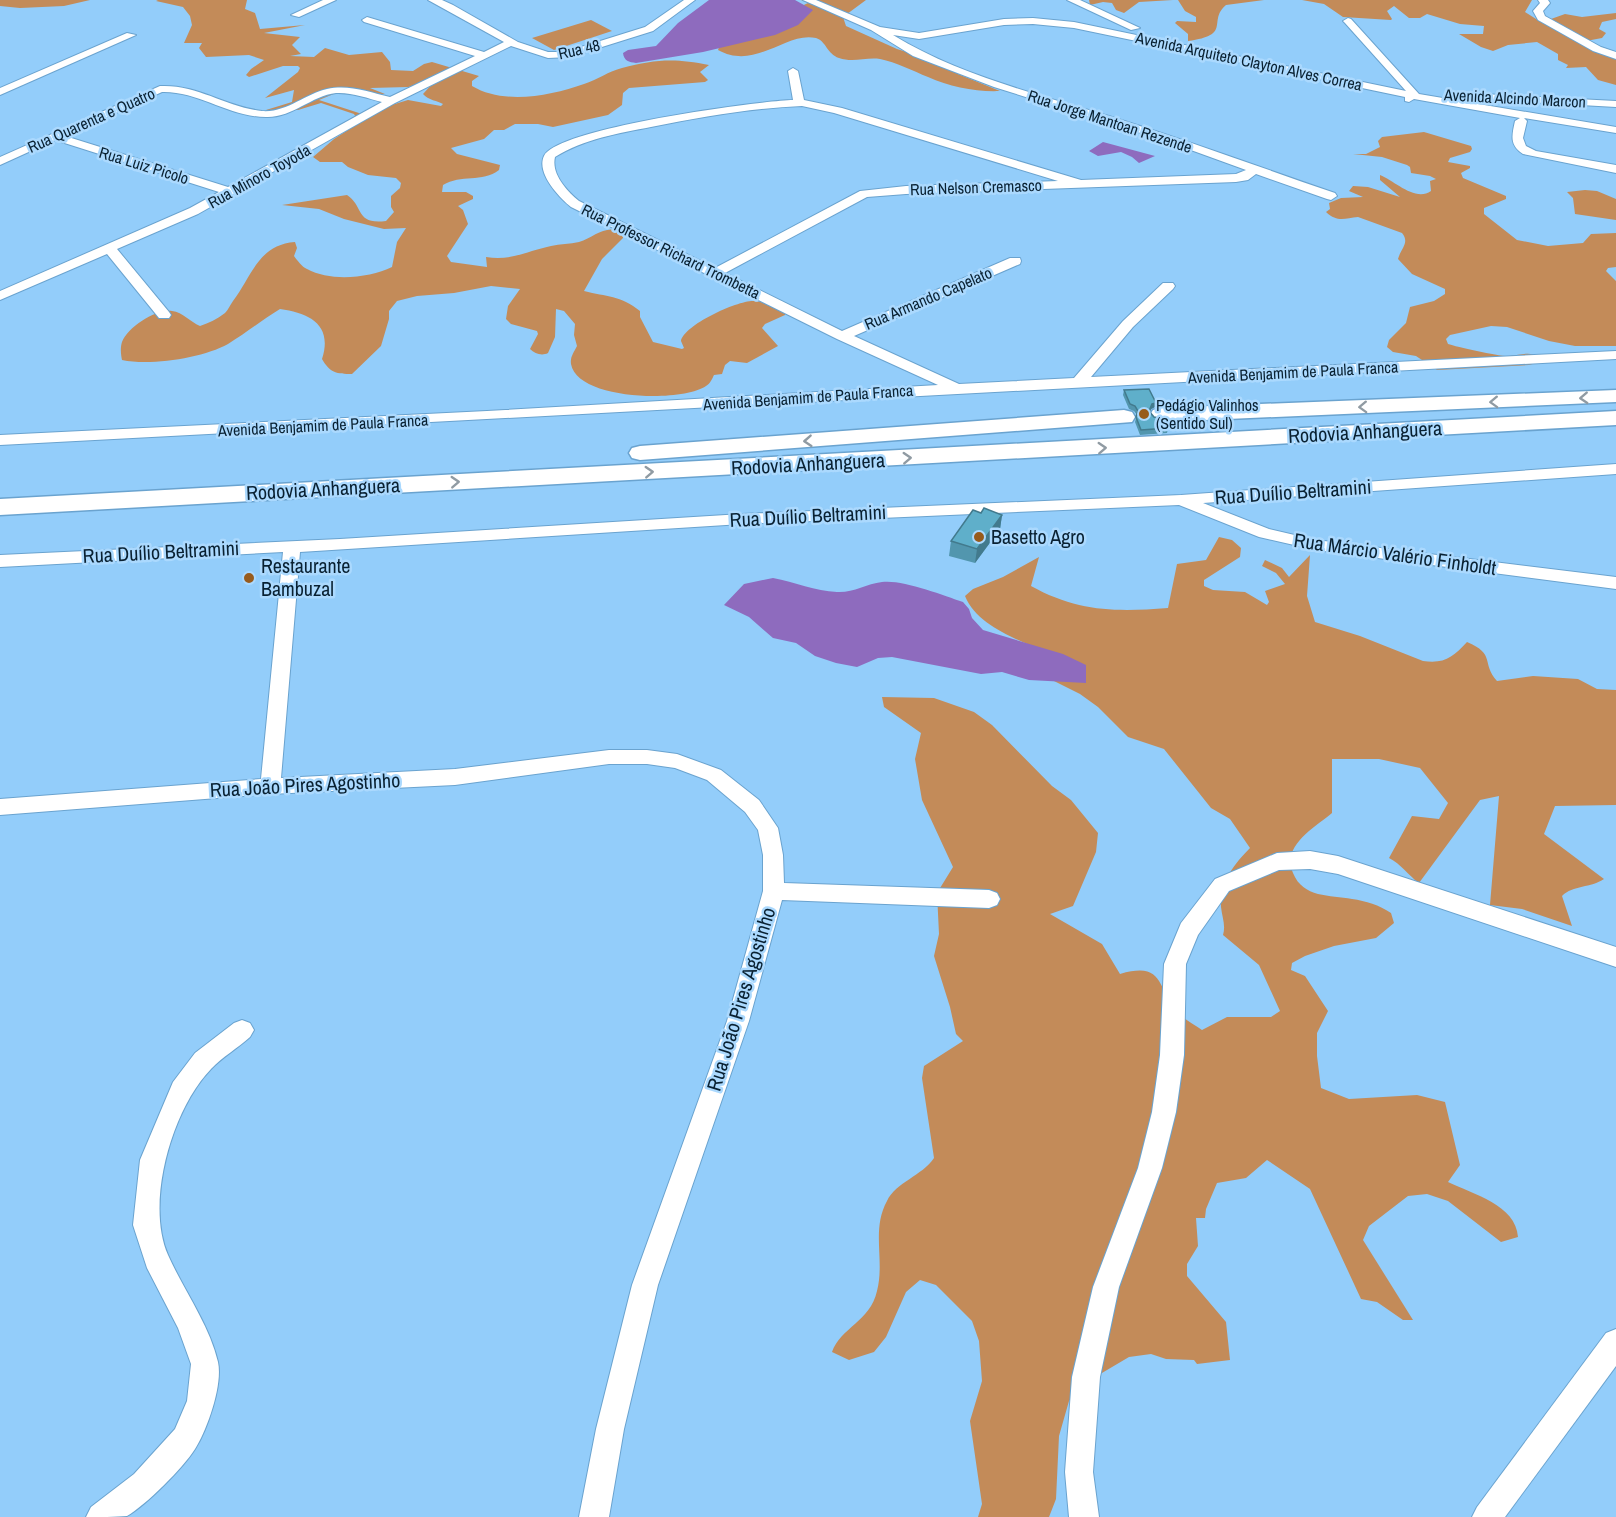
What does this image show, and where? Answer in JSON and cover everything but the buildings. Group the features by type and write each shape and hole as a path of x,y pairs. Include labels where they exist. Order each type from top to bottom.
{"highway":[{"name":"Rodovia Anhanguera","path":"1161,414 1616,396"},
{"name":"Rodovia Anhanguera","path":"0,494 569,459 1124,417"},
{"name":"Rodovia Anhanguera","path":"0,507 1616,418"}],"street":[{"path":"296,15 332,0"},
{"name":"Rua 48","path":"433,0 459,9 512,42 546,56 566,55 649,28 664,20 690,0"},
{"path":"808,0 880,30"},
{"path":"1072,0 1088,2 1167,43"},
{"path":"1543,0 1545,3 1538,11 1541,18 1597,49 1616,56"},
{"path":"367,20 483,56"},
{"name":"Avenida Arquiteto Clayton Alves Correa","path":"880,30 919,36 1004,22 1033,21 1084,27 1167,43 1330,81"},
{"path":"1348,21 1411,96"},
{"name":"Avenida Arquiteto Clayton Alves Correa","path":"894,38 923,39 1015,27 1064,29 1517,116 1616,130"},
{"name":"Rua Jorge Mantoan Rezende","path":"880,30 917,54 998,85 1170,139 1331,196"},
{"path":"0,92 131,36"},
{"name":"Rua Minoro Toyoda","path":"0,296 194,212 391,101 512,42"},
{"path":"794,71 799,103"},
{"name":"Rua Quarenta e Quatro","path":"0,161 151,92 166,88 183,90 240,109 266,114 289,110 327,92 337,90 391,101"},
{"name":"Avenida Arquiteto Clayton Alves Correa","path":"1411,96 1521,121 1616,136"},
{"name":"Avenida Alcindo Marcon","path":"1411,96 1616,104"},
{"name":"Rua Professor Richard Trombetta","path":"957,388 842,336 576,204 567,197 549,171 547,160 551,153 561,147 659,121 710,111 799,103 1078,183"},
{"path":"1521,121 1516,139 1521,150 1616,169"},
{"name":"Rua Luiz Picolo","path":"56,137 231,192"},
{"name":"Rua Nelson Cremasco","path":"715,273 864,194 896,190 1236,178 1244,177 1255,169"},
{"path":"109,248 164,315"},
{"name":"Rua Armando Capelato","path":"842,336 1015,261"},
{"path":"1078,383 1128,324 1168,286"},
{"name":"Avenida Benjamim de Paula Franca","path":"0,440 499,416 957,388 1616,355"},
{"path":"1608,470 1616,480"},
{"name":"Rua Duílio Beltramini","path":"0,561 742,519 1181,500 1608,470"},
{"name":"Rua Márcio Valério Finholdt","path":"1181,500 1254,530 1316,544 1616,583"},
{"path":"270,786 292,545"},
{"name":"Rua João Pires Agostinho","path":"0,807 270,786 455,777 609,758 647,757 677,761 714,775 752,806 768,828 773,855 774,891 738,1021 645,1285 610,1429 594,1517"},
{"path":"1084,1517 1079,1472 1086,1377 1106,1287 1150,1168 1164,1112 1172,1055 1175,964 1188,930 1222,885 1245,873 1277,862 1310,861 1338,865 1616,957"},
{"path":"774,891 989,899"},
{"path":"100,1517 144,1484 185,1439 201,1402 205,1364 189,1321 156,1259 146,1225 152,1160 165,1123 181,1090 203,1061 242,1030"},
{"path":"1487,1517 1616,1343"}],"shaded area":[{"path":"0,0 90,0 64,6 20,8 0,6"},
{"path":"247,0 245,9 255,13 260,29 305,25 264,33 300,37 292,45 301,54 290,56 314,57 325,48 349,55 382,52 390,62 391,70 413,71 432,62 479,76 472,81 472,86 485,92 513,97 557,92 589,82 617,69 645,63 676,60 709,65 700,72 708,80 705,82 629,88 623,93 622,105 608,115 553,127 538,124 515,124 504,130 494,130 484,139 451,148 457,154 500,165 499,170 492,174 457,180 443,185 442,192 466,192 473,196 473,199 458,206 463,210 468,224 447,256 451,262 487,267 486,257 512,257 551,246 579,242 606,230 617,230 623,233 623,238 602,259 584,291 620,299 640,311 640,317 653,342 682,349 684,348 681,341 684,335 701,321 725,309 754,301 763,302 786,312 785,315 765,324 762,328 778,346 747,363 730,361 725,365 722,374 714,375 707,385 693,391 654,396 610,391 591,385 577,376 571,364 572,355 577,346 574,335 575,324 564,311 556,309 555,337 548,353 536,353 530,349 538,334 537,331 511,324 506,319 508,306 520,289 491,286 397,301 389,311 381,346 352,374 334,372 325,364 322,359 325,347 324,337 316,323 301,314 280,309 228,344 205,353 176,360 134,362 122,360 121,347 125,336 136,325 151,316 172,311 200,326 225,313 257,263 264,255 282,244 295,242 297,248 294,256 307,269 327,276 361,276 392,267 397,242 406,228 384,229 344,219 319,209 282,205 347,195 356,204 361,214 369,220 386,221 394,212 391,207 391,196 400,188 401,183 396,178 368,175 342,162 320,162 313,157 334,139 359,123 354,114 321,103 298,110 266,110 292,102 294,90 265,98 298,72 300,68 298,66 283,66 249,77 246,75 251,69 264,60 249,55 206,57 199,48 202,43 184,43 192,25 190,16 183,7 156,1","holes":["434,82 423,94 443,104 441,106 408,100 362,114 319,100 336,93 385,94 370,88 408,87"]},
{"path":"709,0 795,0 813,10 798,25 775,35 703,52 636,63 624,58 623,53 628,50 656,46 678,23"},
{"path":"801,0 866,0 843,17 846,26 897,49 957,68 958,74 1000,91 972,90 954,86 880,59 839,58 816,38 805,37 793,40 758,54 745,56 732,55 718,50 720,45 808,3"},
{"path":"1089,0 1173,0 1139,2 1124,13 1116,10 1112,3 1103,2 1090,5"},
{"path":"1178,0 1264,0 1226,5 1218,17 1215,31 1202,38 1188,41 1188,34 1175,23 1177,21 1196,22 1196,17 1185,11"},
{"path":"1302,0 1532,0 1525,12 1544,24 1565,14 1582,17 1616,13 1616,19 1602,22 1599,29 1606,33 1602,38 1586,41 1592,50 1616,58 1616,85 1598,80 1586,67 1566,68 1568,65 1558,60 1558,54 1537,42 1508,45 1493,51 1459,34 1483,34 1484,26 1460,24 1427,14 1420,18 1409,18 1394,6 1387,11 1391,20 1343,17 1324,4"},
{"path":"591,20 612,31 554,50 532,38"},
{"path":"1424,132 1471,146 1470,152 1450,158 1448,162 1470,166 1461,173 1463,178 1506,196 1506,199 1484,208 1484,214 1517,240 1548,246 1583,243 1591,234 1616,233 1616,267 1608,268 1606,271 1616,281 1616,346 1575,346 1549,341 1507,327 1491,326 1450,335 1446,339 1448,344 1469,349 1504,356 1532,354 1541,357 1543,361 1529,365 1437,370 1416,356 1393,352 1387,347 1389,340 1406,323 1410,307 1434,301 1445,294 1445,289 1412,274 1398,259 1405,243 1402,233 1358,217 1338,219 1326,212 1330,209 1329,203 1341,198 1363,197 1349,191 1353,186 1368,187 1400,197 1380,180 1380,175 1418,194 1431,191 1430,181 1436,179 1411,173 1407,165 1382,157 1353,154 1366,154 1380,147 1378,141 1382,137"},
{"path":"1103,142 1155,156 1139,163 1121,152 1098,156 1089,151"},
{"path":"1597,191 1616,199 1616,220 1575,214 1573,198 1567,192"},
{"path":"1219,537 1232,540 1241,548 1240,557 1204,580 1204,586 1213,590 1245,592 1267,605 1269,602 1265,591 1285,584 1276,573 1262,566 1265,560 1282,568 1289,577 1310,555 1307,596 1315,622 1360,636 1423,661 1448,658 1467,642 1482,651 1497,681 1533,676 1578,679 1597,689 1616,690 1616,805 1555,806 1544,834 1604,879 1566,892 1562,896 1572,926 1522,909 1490,905 1499,796 1480,800 1419,883 1389,858 1412,816 1439,819 1448,803 1420,768 1379,759 1332,759 1332,813 1301,838 1295,846 1290,863 1293,873 1303,887 1326,896 1367,902 1391,913 1394,923 1376,938 1334,946 1292,963 1291,970 1305,976 1328,1011 1317,1033 1321,1088 1349,1099 1417,1095 1445,1102 1460,1165 1448,1182 1481,1196 1502,1209 1510,1217 1518,1237 1501,1242 1448,1201 1427,1194 1408,1196 1369,1226 1363,1240 1413,1320 1403,1320 1377,1302 1361,1299 1310,1189 1267,1160 1246,1178 1217,1183 1206,1209 1205,1218 1196,1218 1198,1246 1187,1264 1187,1276 1226,1322 1230,1360 1197,1364 1194,1360 1166,1359 1151,1354 1129,1357 1085,1383 1069,1401 1059,1436 1056,1499 1049,1517 978,1517 982,1504 970,1421 982,1381 979,1341 972,1321 936,1285 920,1280 906,1292 886,1337 874,1352 849,1360 832,1352 842,1336 868,1310 877,1291 880,1268 880,1223 887,1201 896,1189 923,1170 934,1158 922,1078 924,1066 963,1041 956,1034 934,956 939,934 937,893 953,867 922,800 915,759 921,733 884,707 882,697 934,698 974,712 992,725 1052,786 1071,800 1098,833 1096,852 1073,906 1050,914 1102,944 1120,974 1145,971 1153,974 1171,1004 1187,1020 1202,1030 1227,1017 1271,1017 1280,1011 1259,965 1223,935 1221,898 1223,889 1229,874 1250,848 1230,819 1211,808 1164,749 1128,737 1098,707 1080,694 1042,675 1040,650 987,622 978,615 965,596 973,589 1003,577 1039,557 1031,586 1048,595 1081,605 1114,610 1168,608 1177,564 1206,560"},
{"path":"773,578 837,592 890,582 934,592 963,602 972,618 983,630 1063,654 1086,665 1086,683 1029,680 1002,672 981,674 892,657 878,658 857,667 815,656 796,643 773,638 749,617 724,605 744,584"}],"place":[{"name":"Pedágio Valinhos (Sentido Sul)","path":"1144,414"},
{"name":"Basetto Agro","path":"979,537"},
{"name":"Restaurante Bambuzal","path":"249,578"}]}
